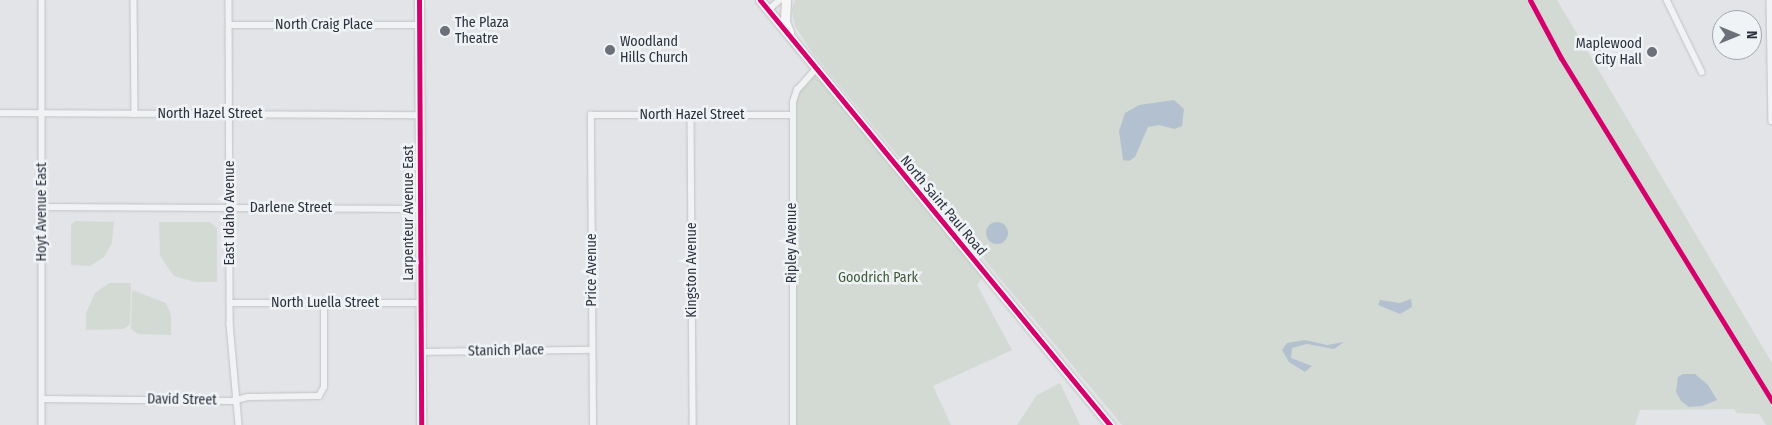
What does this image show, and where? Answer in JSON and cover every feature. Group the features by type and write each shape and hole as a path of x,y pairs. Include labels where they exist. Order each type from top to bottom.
{"street":[{"name":"Hoyt Avenue East","path":"42,0 42,425"},
{"path":"134,0 134,114"},
{"name":"East Idaho Avenue","path":"229,0 230,303 239,399 239,425"},
{"name":"Larpenteur Avenue East","path":"419,0 420,425"},
{"path":"764,3 780,0"},
{"path":"786,0 785,22 792,39"},
{"path":"1667,0 1702,72"},
{"path":"1770,0 1772,121"},
{"name":"North Saint Paul Road","path":"764,3 816,69 1110,425"},
{"name":"North Craig Place","path":"229,25 420,25"},
{"name":"Ripley Avenue","path":"793,425 792,116 797,90 816,69"},
{"name":"North Hazel Street","path":"0,113 420,114"},
{"name":"North Hazel Street","path":"591,116 792,116"},
{"name":"Price Avenue","path":"591,116 593,425"},
{"name":"Kingston Avenue","path":"691,116 693,425"},
{"name":"Darlene Street","path":"42,207 420,209"},
{"name":"North Luella Street","path":"230,303 420,304"},
{"name":"David Street","path":"42,399 239,399 322,395 324,303"},
{"name":"Stanich Place","path":"420,352 592,350"}],"green space":[{"path":"795,0 1557,0 1772,363 1772,425 1766,425 1759,414 1737,413 1734,409 1640,410 1635,425 1122,425 811,51 795,26 792,10"},
{"name":"Goodrich Park","path":"816,69 985,274 977,285 1012,350 933,386 951,425 793,425 792,115 797,90"},
{"path":"75,221 114,222 112,243 104,257 90,266 71,265 71,225"},
{"path":"159,222 210,222 217,228 217,282 195,282 174,276 160,256"},
{"path":"109,283 131,283 130,324 124,329 86,330 86,313 95,293"},
{"path":"132,290 166,303 171,315 171,335 138,334 131,329"},
{"path":"1060,383 1080,425 1017,425 1037,395"}],"water":[{"path":"1174,100 1184,109 1182,126 1175,129 1159,125 1148,127 1135,157 1129,161 1123,160 1119,131 1125,113 1139,105"},
{"path":"997,222 1005,225 1008,233 1005,241 997,244 989,241 986,233 989,225"},
{"path":"1411,299 1412,307 1400,314 1378,305 1380,300 1400,303"},
{"path":"1305,340 1327,345 1344,342 1334,349 1307,344 1292,348 1291,358 1312,366 1305,372 1289,362 1282,350 1287,343"},
{"path":"1683,374 1695,374 1708,385 1717,400 1702,406 1689,407 1681,401 1676,392 1678,377"}],"cycle path":[{"path":"419,0 421,425"},
{"path":"760,0 1110,425"},
{"path":"1530,0 1561,58 1772,401"}],"place":[{"name":"The Plaza Theatre","path":"445,31"},
{"name":"Woodland Hills Church","path":"610,50"},
{"name":"Maplewood City Hall","path":"1652,52"}]}
